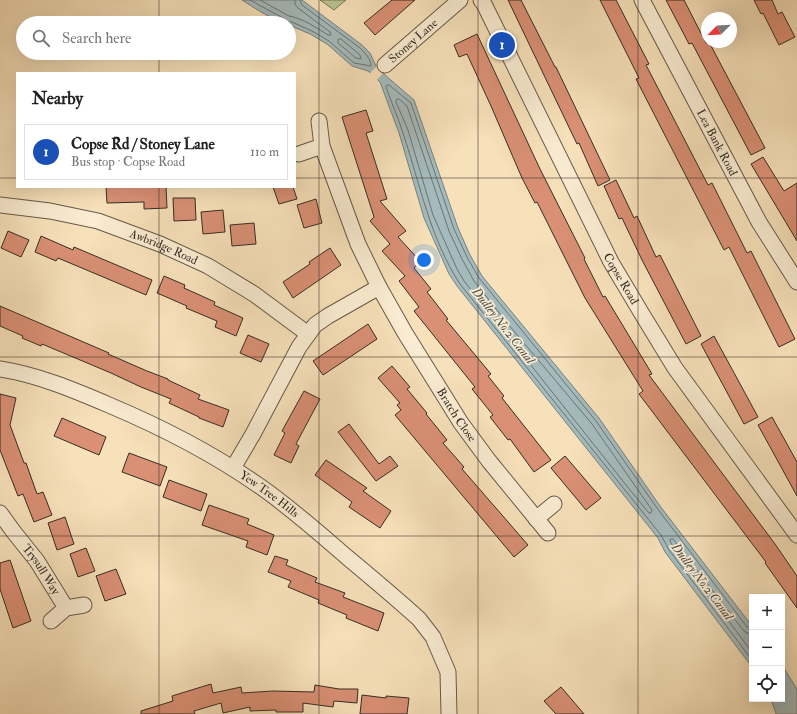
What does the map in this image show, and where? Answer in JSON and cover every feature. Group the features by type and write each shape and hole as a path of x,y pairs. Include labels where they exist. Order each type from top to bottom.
{"street":[{"name":"Stoney Lane","path":"385,65 460,0"},
{"name":"Copse Road","path":"481,0 611,262 676,368 797,535"},
{"name":"Lea Bank Road","path":"642,0 759,222 797,282"},
{"name":"Bratch Close","path":"319,121 322,146 358,244 379,287 405,334 461,423 548,533"},
{"path":"299,154 322,146"},
{"name":"Awbridge Road","path":"0,205 50,211 98,221 160,244 208,266 254,294 308,334"},
{"path":"233,468 253,434 299,347 315,325 379,287"},
{"name":"Yew Tree Hills","path":"0,369 17,372 90,397 166,431 233,468 305,521 419,619 433,637 448,672 449,714"},
{"path":"536,519 554,504"},
{"name":"Trysull Way","path":"0,513 38,561 66,608"},
{"name":"Trysull Way","path":"51,621 66,608 84,605"}],"green space":[{"path":"320,0 346,0 334,10"}],"water":[{"name":"Dudley No.2 Canal","path":"242,0 302,0 362,45 370,53 377,68 414,100 458,228 470,255 482,276 599,418 660,506 749,622 749,663 665,552 658,538 449,274 424,218 399,133 380,82 368,71 352,66 327,44 296,28 296,16 268,16"},
{"path":"785,670 797,689 797,714 776,714 772,702 785,702"}],"pier":[{"path":"378,65 384,72 376,81 369,74"}],"building":[{"path":"392,0 415,0 375,35 364,23"},
{"path":"508,0 521,0 556,67 610,180 598,186 579,143 577,144"},
{"path":"600,0 616,0 649,64 646,65 708,185 712,183 747,253 751,251 795,339 779,347 729,247 724,250 636,79 639,78"},
{"path":"666,0 684,0 701,33 701,48 712,48 765,148 751,155 692,43 689,44"},
{"path":"754,0 772,0 778,14 782,12 795,37 779,45 763,13 761,14"},
{"path":"477,34 540,169 603,297 605,296 652,374 649,375 775,544 797,576 797,608 765,563 766,562 639,394 643,391 585,298 537,202 535,203 522,178 467,54 459,57 454,45"},
{"path":"366,110 373,131 366,133 387,199 380,201 406,231 398,237 421,262 414,268 431,289 427,292 448,319 446,320 491,374 488,376 504,396 502,398 551,460 534,472 510,439 508,440 490,417 493,415 472,389 475,387 414,311 419,307 399,281 405,276 382,251 390,244 370,221 374,217 342,117"},
{"path":"763,157 784,191 797,183 797,241 751,164"},
{"path":"616,180 634,218 637,216 656,257 660,255 701,336 686,344 622,218 619,219 604,186"},
{"path":"106,188 166,188 167,208 144,209 144,202 107,203"},
{"path":"273,188 293,188 297,199 279,204"},
{"path":"173,198 195,198 196,220 174,221"},
{"path":"316,199 322,223 304,228 297,205"},
{"path":"223,210 225,232 203,234 201,212"},
{"path":"254,223 256,244 232,246 230,225"},
{"path":"8,231 29,240 21,257 1,248"},
{"path":"41,236 73,250 74,247 152,280 146,295 58,258 56,261 35,252"},
{"path":"330,248 341,265 293,298 283,282 310,264 309,262"},
{"path":"164,276 185,285 184,288 215,302 214,305 243,318 236,336 215,327 217,321 186,308 187,306 157,293"},
{"path":"0,306 168,379 200,395 198,399 229,410 223,427 199,418 169,403 171,399 42,344 41,346 22,338 23,336 0,326"},
{"path":"368,324 377,339 323,375 313,361"},
{"path":"248,335 269,344 261,362 240,353"},
{"path":"714,336 758,417 744,424 701,344"},
{"path":"392,366 410,387 407,389 447,440 443,443 464,467 462,469 528,545 514,557 395,415 401,410 397,405 400,403 378,378"},
{"path":"304,391 320,399 296,444 299,446 291,463 274,455 285,433 282,431"},
{"path":"0,394 16,398 10,425 37,494 43,492 52,515 34,522 23,494 18,496 0,450"},
{"path":"772,417 797,462 797,496 758,425"},
{"path":"62,418 106,437 99,455 54,436"},
{"path":"349,424 379,464 390,456 398,466 376,481 338,432"},
{"path":"129,453 167,467 160,486 122,472"},
{"path":"565,456 601,498 586,510 551,468"},
{"path":"326,460 367,488 363,491 391,511 380,528 349,507 352,502 315,475"},
{"path":"169,480 207,494 201,511 163,497"},
{"path":"209,505 249,519 247,524 274,535 267,555 246,547 248,541 202,525"},
{"path":"65,517 74,544 57,550 48,523"},
{"path":"86,548 95,571 78,577 70,554"},
{"path":"275,556 288,560 286,565 317,578 315,582 345,593 343,597 384,613 378,631 346,618 347,615 318,603 319,600 288,587 291,581 268,572"},
{"path":"10,560 31,621 13,628 0,589 0,563"},
{"path":"116,569 126,594 105,601 96,576"},
{"path":"211,684 213,693 241,687 242,693 273,691 314,692 315,685 339,689 358,689 357,703 334,701 333,707 303,703 303,712 276,712 276,710 250,711 250,707 223,713 221,703 194,711 195,714 141,714 141,711 173,701 172,696"},
{"path":"561,687 584,714 556,714 544,701"},
{"path":"362,695 386,698 386,696 409,698 407,714 360,714"}],"place":[{"name":"Copse Rd / Stoney Lane","path":"502,45"}]}
